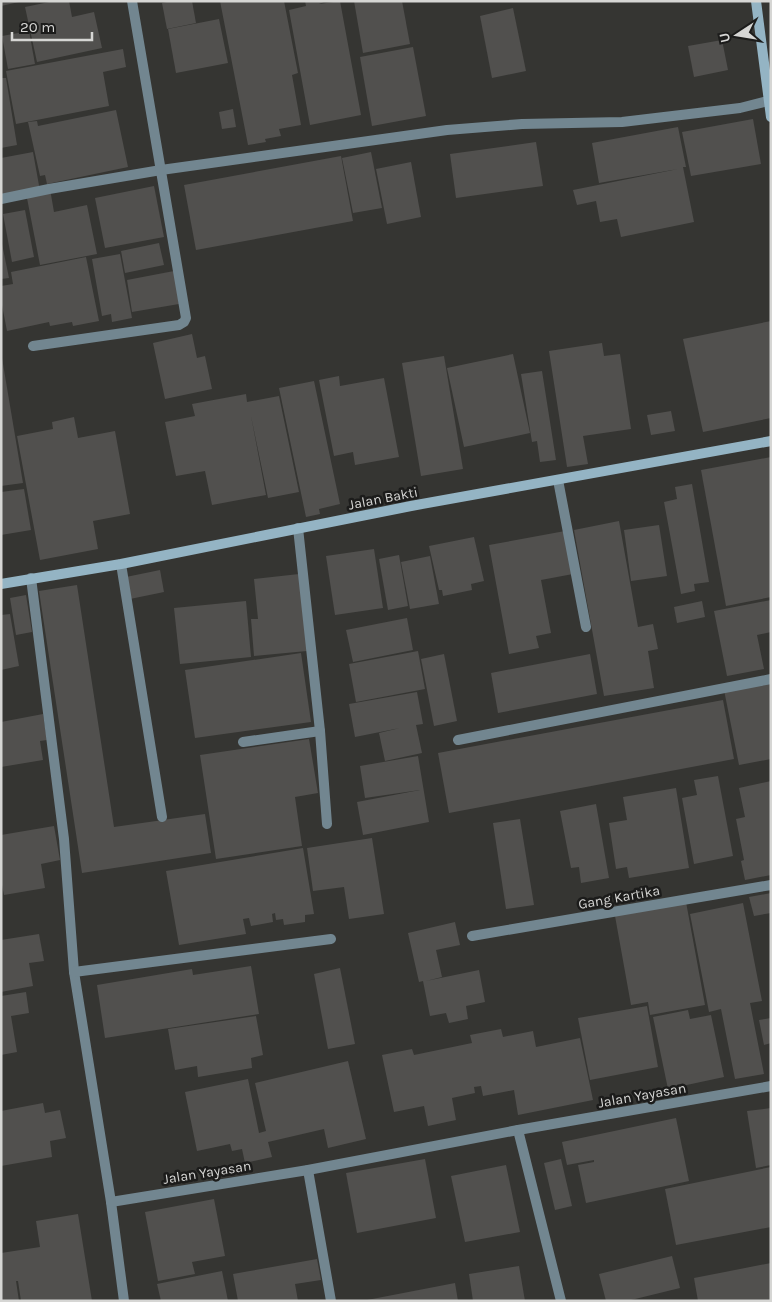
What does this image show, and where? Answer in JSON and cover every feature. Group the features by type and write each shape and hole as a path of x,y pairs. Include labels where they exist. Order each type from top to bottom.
{"street":[{"path":"33,346 179,325 186,318 132,1"},
{"path":"756,1 771,117"},
{"path":"1,199 50,188 161,170 447,130 522,124 622,122 740,108 768,101"},
{"name":"Jalan Bakti","path":"1,584 122,564 298,528 771,441"},
{"path":"558,480 586,627"},
{"path":"298,528 320,731 327,824"},
{"path":"122,564 162,817"},
{"path":"31,578 64,839 74,972 111,1202 124,1301"},
{"path":"458,740 771,679"},
{"path":"243,742 320,731"},
{"name":"Gang Kartika","path":"472,936 771,885"},
{"path":"74,972 331,939"},
{"name":"Jalan Yayasan","path":"111,1202 308,1170 518,1130 771,1086"},
{"path":"518,1130 561,1301"},
{"path":"308,1170 331,1301"}],"building":[{"path":"1,1 19,1 19,2 1,6"},
{"path":"54,1 69,1 72,17 94,12 102,48 37,62 25,7"},
{"path":"192,1 196,23 167,29 162,3"},
{"path":"220,1 284,1 298,73 292,75 301,125 279,129 281,136 265,139 266,142 248,145"},
{"path":"305,1 326,1 319,4 340,1 361,115 310,125 289,10 306,6"},
{"path":"354,1 402,1 410,44 363,53"},
{"path":"513,8 526,71 492,78 480,16"},
{"path":"219,19 228,63 176,73 168,29"},
{"path":"29,31 35,64 8,69 2,36"},
{"path":"722,40 728,70 694,77 688,46"},
{"path":"413,47 426,116 372,126 360,57"},
{"path":"123,49 126,67 103,72 109,106 16,124 6,71"},
{"path":"1,78 6,78 17,145 1,148"},
{"path":"233,109 236,127 222,129 219,112"},
{"path":"116,110 128,167 47,184 45,175 40,176 28,122 37,121 38,126"},
{"path":"753,119 761,164 691,176 682,132"},
{"path":"678,127 686,167 683,167 694,222 621,237 617,219 600,222 596,201 577,205 573,190 678,169 599,183 592,143"},
{"path":"536,142 543,186 456,198 450,154"},
{"path":"33,152 40,191 50,189 54,212 87,205 97,254 40,265 26,193 1,198 1,158"},
{"path":"371,152 382,208 353,213 342,158"},
{"path":"341,156 353,221 196,250 184,185"},
{"path":"411,162 421,217 387,224 376,169"},
{"path":"154,186 164,237 105,248 95,198"},
{"path":"25,210 34,257 12,262 3,214"},
{"path":"1,239 9,278 1,279"},
{"path":"159,243 164,265 125,273 121,251"},
{"path":"120,254 132,318 112,322 111,314 102,316 92,259"},
{"path":"86,257 99,321 73,326 72,322 50,326 49,322 7,331 1,300 1,286 13,284 11,272"},
{"path":"174,271 179,304 132,312 127,280"},
{"path":"771,321 771,418 703,432 683,339"},
{"path":"192,334 197,358 205,356 212,389 165,399 153,343"},
{"path":"602,343 604,356 620,354 631,429 583,436 588,464 567,467 549,351"},
{"path":"513,354 530,433 464,447 447,368"},
{"path":"444,356 463,469 421,476 402,363"},
{"path":"1,359 23,483 1,486"},
{"path":"542,371 556,460 540,462 537,441 532,442 521,374"},
{"path":"339,376 340,386 384,378 399,457 355,465 353,452 334,456 319,380"},
{"path":"314,381 340,504 319,509 320,514 306,517 279,388"},
{"path":"246,394 247,402 279,396 299,492 268,498 251,416 266,495 212,505 205,471 176,476 165,422 195,416 192,404"},
{"path":"671,411 675,431 651,435 647,415"},
{"path":"74,417 78,438 115,431 130,514 93,521 98,549 40,560 17,436 53,429 52,422"},
{"path":"771,457 771,597 726,606 701,470"},
{"path":"692,484 709,582 694,584 695,591 681,594 664,502 677,499 675,487"},
{"path":"24,489 31,530 1,535 1,492"},
{"path":"619,521 638,627 653,624 658,649 648,651 654,688 604,696 574,530"},
{"path":"659,525 667,576 631,581 624,530"},
{"path":"565,531 573,574 541,580 551,633 536,636 539,648 509,654 489,545"},
{"path":"474,537 484,581 471,584 472,590 443,596 442,590 439,590 429,546"},
{"path":"374,549 383,608 335,615 326,556"},
{"path":"399,555 408,606 388,610 379,559"},
{"path":"430,556 439,604 410,609 401,562"},
{"path":"160,570 164,592 130,599 126,577"},
{"path":"299,574 307,651 254,656 251,619 258,619 254,579"},
{"path":"77,585 114,827 205,814 211,853 82,873 39,591"},
{"path":"26,595 32,632 16,635 10,598"},
{"path":"771,600 771,632 757,635 764,669 727,676 714,611"},
{"path":"246,601 251,657 180,664 174,608"},
{"path":"702,601 705,617 677,623 674,607"},
{"path":"10,614 19,666 1,670 1,615"},
{"path":"407,618 413,650 353,662 346,630"},
{"path":"418,651 425,689 356,702 349,664"},
{"path":"301,653 311,722 195,738 185,670"},
{"path":"444,654 457,721 434,726 421,659"},
{"path":"590,654 597,694 498,713 491,673"},
{"path":"771,681 771,759 739,765 724,690"},
{"path":"417,692 423,724 416,725 422,753 385,761 379,733 400,728 355,737 349,704"},
{"path":"723,700 734,759 449,813 438,753"},
{"path":"43,714 47,740 40,741 43,760 1,767 1,722"},
{"path":"309,739 318,793 295,797 302,846 216,859 200,755"},
{"path":"418,756 429,822 363,835 357,802 420,790 365,798 360,766"},
{"path":"718,776 733,856 694,864 682,798 697,795 694,780"},
{"path":"771,781 771,875 745,880 741,861 744,860 736,819 745,817 739,788"},
{"path":"676,788 689,868 629,878 627,867 616,869 609,823 627,820 623,797"},
{"path":"596,804 609,878 581,883 579,867 571,868 560,811"},
{"path":"520,819 534,905 506,909 493,823"},
{"path":"54,826 60,860 41,864 45,888 4,895 1,880 1,835"},
{"path":"372,838 384,914 349,919 344,887 313,891 307,848"},
{"path":"303,848 314,914 305,915 305,922 284,925 283,919 276,920 275,913 272,914 273,922 251,926 249,918 243,919 246,934 179,945 166,871"},
{"path":"771,893 771,913 754,916 749,897"},
{"path":"686,902 705,1005 650,1015 648,1002 631,1005 615,916"},
{"path":"743,903 762,1001 750,1003 764,1074 735,1079 721,1009 709,1012 690,914"},
{"path":"455,922 460,945 436,950 442,977 426,981 479,970 485,1002 466,1006 468,1019 449,1023 446,1013 430,1016 423,981 419,982 408,933"},
{"path":"39,934 44,961 29,963 33,986 1,992 1,940"},
{"path":"251,966 259,1014 105,1038 97,985 192,969 193,975"},
{"path":"340,968 355,1044 328,1049 314,974"},
{"path":"26,992 29,1013 11,1016 17,1052 1,1055 1,996"},
{"path":"647,1006 658,1067 590,1080 578,1018"},
{"path":"688,1010 690,1019 711,1015 724,1077 668,1089 653,1017"},
{"path":"256,1016 263,1055 251,1058 252,1068 198,1077 197,1066 175,1070 168,1029"},
{"path":"771,1018 771,1043 764,1045 759,1020"},
{"path":"501,1029 503,1037 533,1031 536,1047 580,1038 593,1100 518,1115 514,1090 483,1096 481,1086 474,1087 475,1093 452,1098 456,1120 428,1126 424,1106 394,1112 382,1055 412,1049 414,1055 472,1043 470,1035"},
{"path":"348,1061 366,1139 328,1148 324,1129 268,1142 272,1157 245,1163 242,1149 232,1151 230,1144 197,1151 185,1092 248,1079 259,1133 266,1131 255,1083"},
{"path":"43,1103 45,1113 60,1110 66,1138 50,1141 52,1157 1,1166 1,1111"},
{"path":"771,1108 771,1165 756,1168 747,1111"},
{"path":"676,1118 689,1181 586,1203 578,1165 594,1162 594,1160 567,1165 562,1142"},
{"path":"425,1159 436,1218 357,1233 346,1173"},
{"path":"561,1159 572,1206 555,1210 544,1163"},
{"path":"506,1165 520,1232 465,1242 451,1176"},
{"path":"771,1167 771,1227 676,1245 665,1189"},
{"path":"214,1199 225,1256 192,1262 195,1274 158,1281 145,1212"},
{"path":"78,1214 92,1301 21,1301 18,1281 16,1281 19,1301 1,1301 1,1253 40,1247 36,1221"},
{"path":"672,1256 680,1288 627,1301 606,1301 599,1274"},
{"path":"317,1259 321,1280 295,1284 298,1301 238,1301 233,1274"},
{"path":"771,1263 771,1301 698,1301 694,1278"},
{"path":"519,1266 525,1301 473,1301 469,1274"},
{"path":"222,1271 228,1301 161,1301 157,1284"},
{"path":"455,1283 458,1301 367,1301 367,1300"}]}
